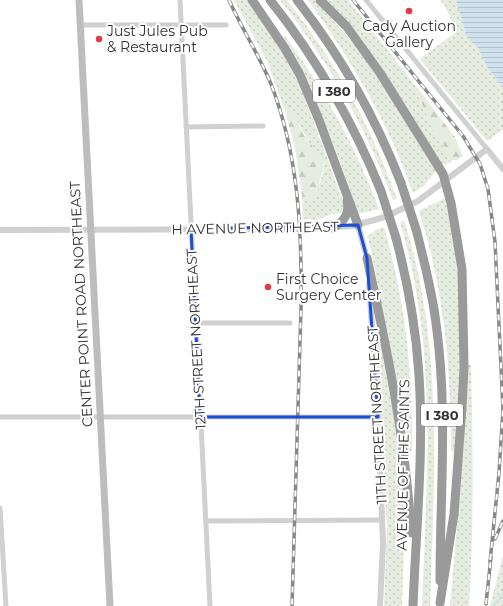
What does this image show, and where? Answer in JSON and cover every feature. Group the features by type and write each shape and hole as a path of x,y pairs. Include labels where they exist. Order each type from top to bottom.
{"highway":[{"path":"252,0 284,47 300,75 319,120 358,225"},
{"name":"AVENUE OF THE SAINTS","path":"270,0 300,39 331,86 356,134 381,191 396,238 412,310 419,376 420,432 413,606"},
{"name":"I 380","path":"297,0 320,31 350,77 375,124 401,183 416,229 432,296 441,374 440,605"},
{"path":"320,0 364,48 446,181 462,269 464,367 454,514 440,605"},
{"path":"332,228 347,215 348,208 345,192"},
{"path":"367,258 405,454 414,570"}],"main road":[{"name":"CENTER POINT ROAD NORTHEAST","path":"79,0 110,606"}],"street":[{"name":"12TH STREET NORTHEAST","path":"180,0 210,606"},
{"path":"366,0 503,169"},
{"path":"80,25 226,25"},
{"path":"186,127 263,126"},
{"name":"H AVENUE NORTHEAST","path":"0,230 332,228 358,225 385,217 426,196 487,149"},
{"name":"11TH STREET NORTHEAST","path":"358,225 367,258 378,417 383,560 380,606"},
{"path":"196,323 290,323"},
{"path":"0,417 378,417"},
{"path":"0,508 6,606"},
{"path":"206,521 382,520"}],"highlighted area":[{"path":"358,225 367,258 378,417 200,417 191,229"}],"green space":[{"path":"234,0 247,0 282,52 301,87 343,202 341,213 332,214 317,220 303,219 302,196 305,200 319,188 324,165 321,158 311,146 295,117 287,107 285,111 267,61"},
{"path":"280,0 287,0 321,47 336,71 376,146 397,199 393,200 371,147 330,71 298,23"},
{"path":"308,0 315,0 362,53 436,171 424,186 413,193 393,142 368,93 354,69"},
{"path":"325,0 348,0 419,90 416,91 433,129 443,143 448,157 452,161 444,165 440,163"},
{"path":"440,0 503,0 503,130 487,141 420,59 456,32 445,6"},
{"path":"285,36 313,77 338,119 360,163 379,209 357,214 343,168 314,102 283,38"},
{"path":"419,90 455,137 463,156 458,160 449,160 443,143 433,129 416,91"},
{"path":"290,106 303,134 322,159 324,168 320,178 316,199 305,200 302,196 295,148 285,111 287,107"},
{"path":"447,197 459,267 460,360 455,452 452,452 451,449 450,389 440,299 435,269 419,211"},
{"path":"404,220 417,267 426,315 431,363 434,412 434,460 430,606 422,606 427,461 425,365 420,318 412,270 400,222"},
{"path":"384,227 398,283 407,339 411,395 412,452 409,452 374,265 368,237 366,237 377,229"},
{"path":"376,337 379,337 399,442 405,511 402,606 384,606 387,528"},
{"path":"468,365 471,365 473,456 472,546 469,606 450,606 461,479"},
{"path":"503,557 503,606 490,606 502,559"}],"water":[{"path":"456,0 503,0 503,86 488,69 479,49 467,37"}],"waterway":[{"path":"494,605 503,594"}],"railway":[{"path":"229,0 271,84 288,139 297,194 301,251 301,308 292,606"},
{"path":"353,0 463,136 480,164 488,189 495,242 503,409 499,473 490,562"},
{"path":"495,539 503,521"},
{"path":"486,604 491,557"}],"place":[{"name":"Cady Auction Gallery","path":"409,11"},
{"name":"Just Jules Pub & Restaurant","path":"99,39"},
{"name":"First Choice Surgery Center","path":"268,287"}]}
